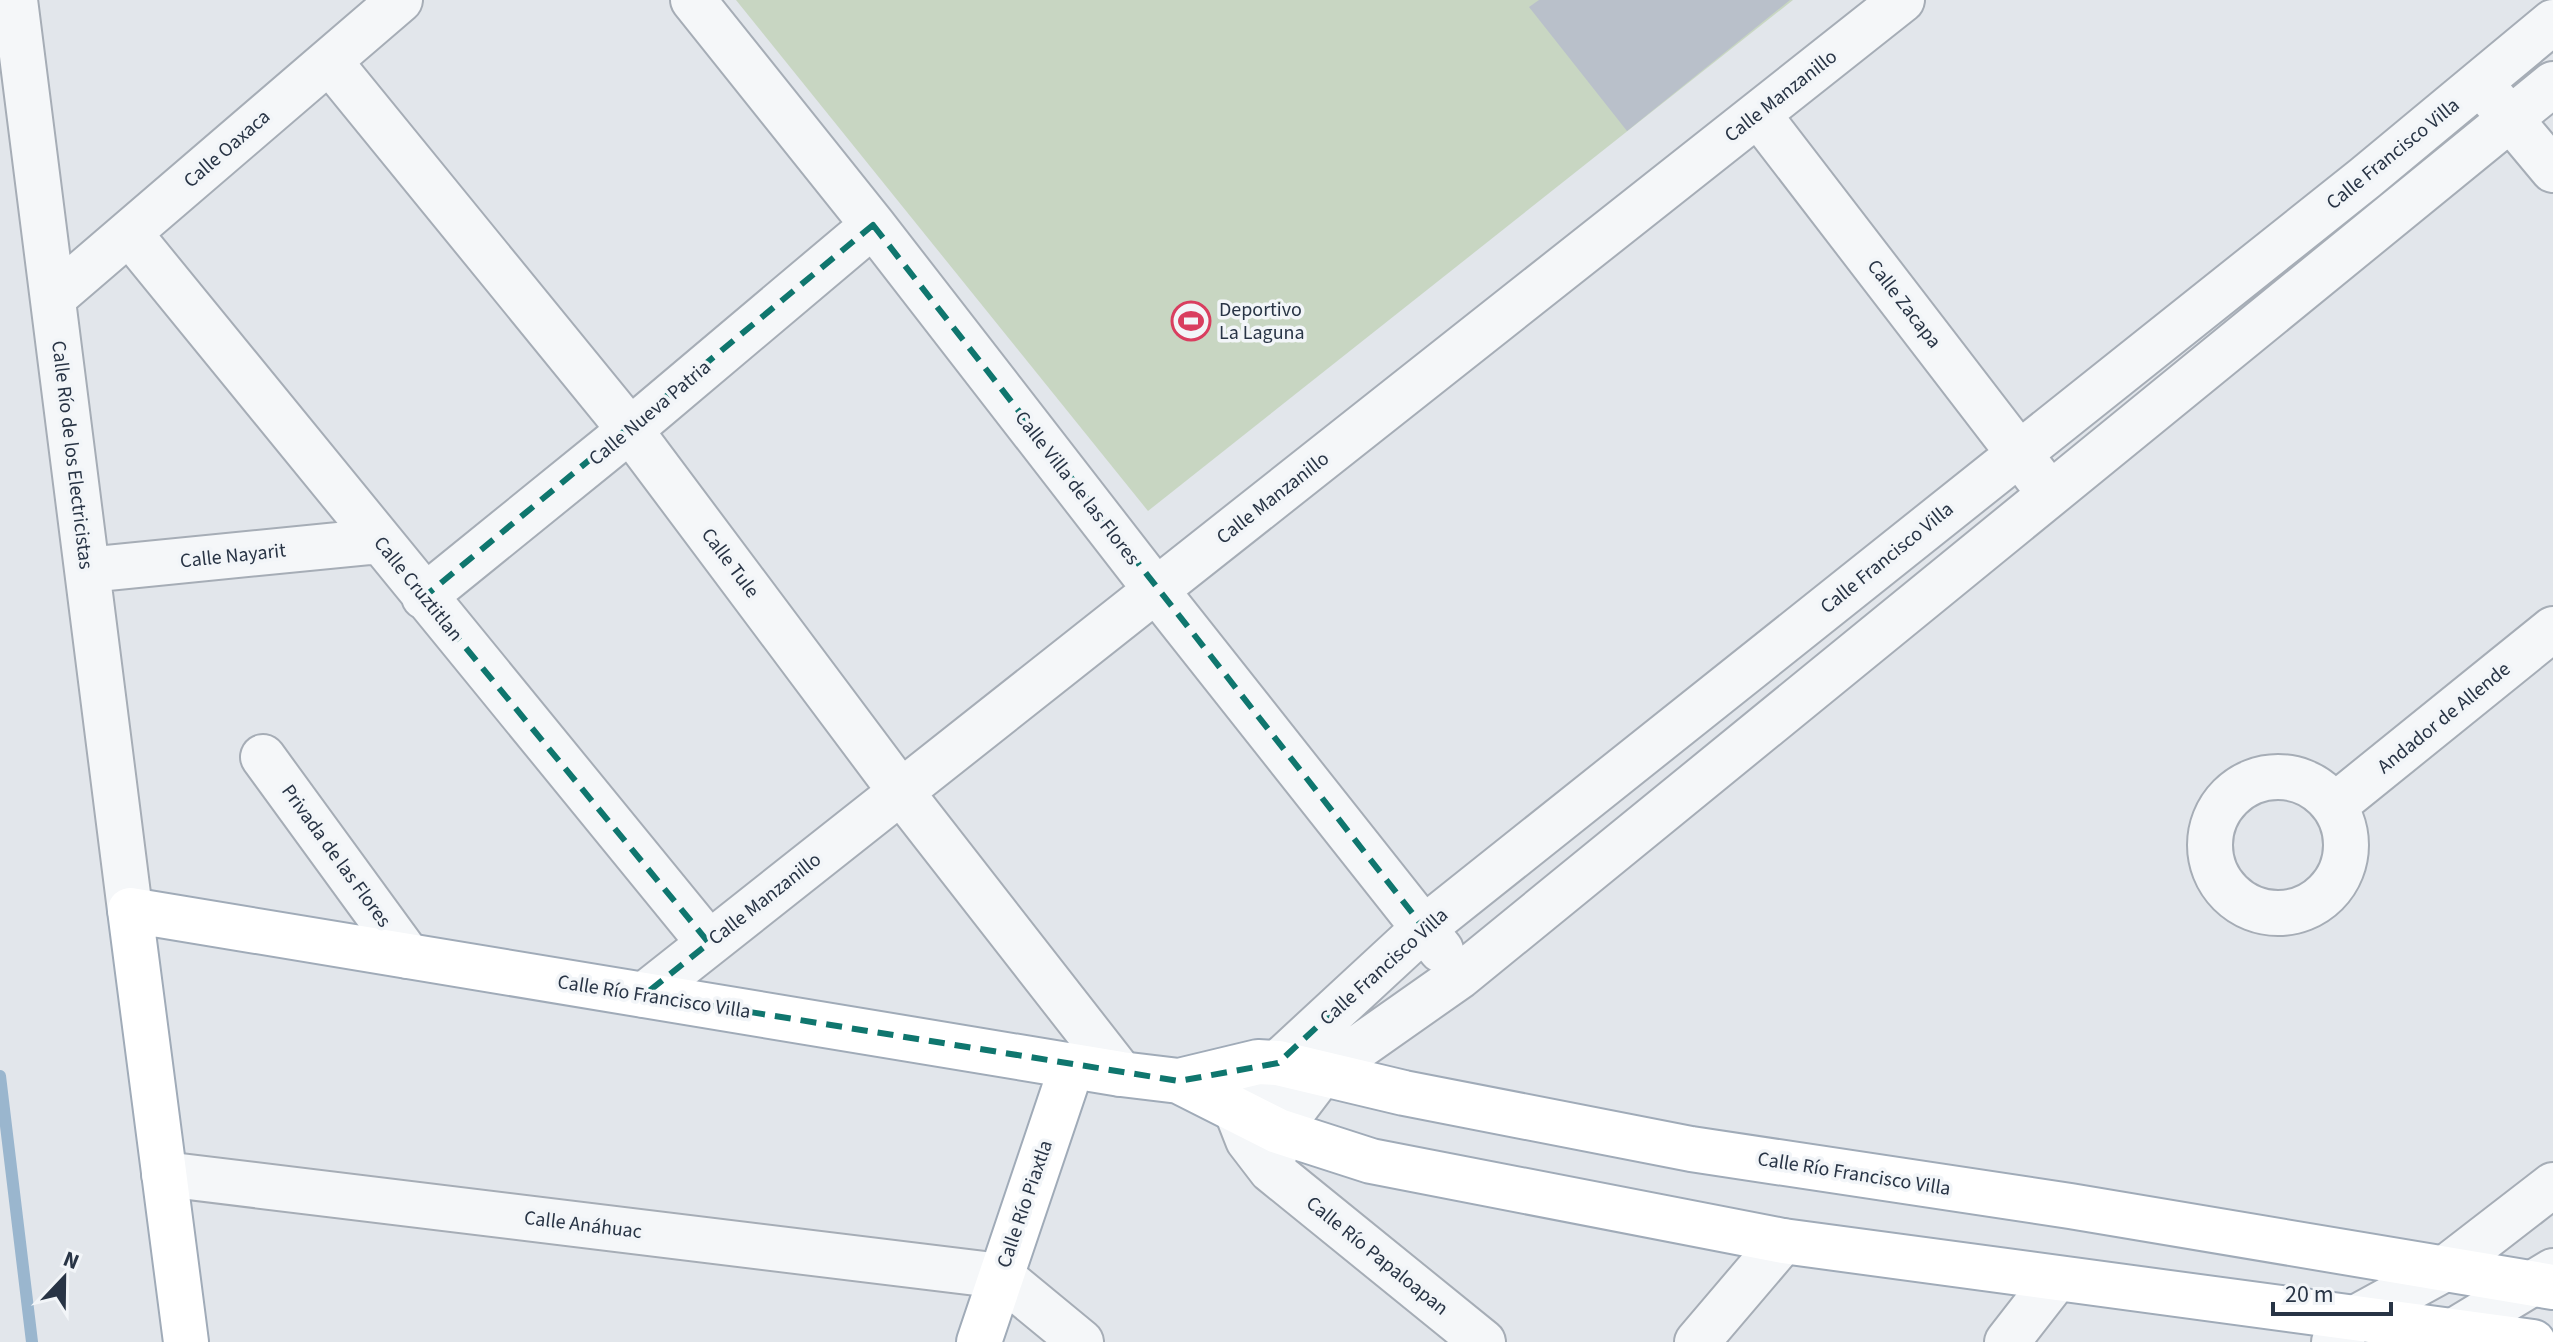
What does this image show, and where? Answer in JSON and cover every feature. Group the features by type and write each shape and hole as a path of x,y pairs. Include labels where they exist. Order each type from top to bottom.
{"main road":[{"name":"Calle Río Francisco Villa","path":"130,910 1121,1074 1179,1081 1258,1062 1278,1063 1404,1093 1691,1149 2070,1206 2443,1270 2546,1281"},
{"path":"130,910 186,1342"},
{"name":"Calle Río Piaxtla","path":"979,1342 1072,1066"},
{"name":"Calle Río Francisco Villa","path":"1179,1081 1237,1112 1274,1151 1371,1161 1783,1241 2056,1279 2346,1330 2452,1332 2533,1342"}],"street":[{"name":"Calle Río de los Electricistas","path":"15,0 130,910"},
{"name":"Calle Oaxaca","path":"53,298 400,0"},
{"name":"Calle Villa de las Flores","path":"693,0 873,225 1460,976"},
{"name":"Calle Manzanillo","path":"644,995 1902,0"},
{"name":"Calle Francisco Villa","path":"1237,1112 1278,1063 1424,928 2480,83 2549,33"},
{"name":"Calle Tule","path":"329,61 630,430 901,792 1121,1074"},
{"path":"2480,83 2553,170"},
{"name":"Calle Francisco Villa","path":"1274,1151 1322,1073 1460,976 2553,84"},
{"name":"Calle Zacapa","path":"1758,114 2050,494"},
{"path":"2365,178 2393,214"},
{"name":"Calle Nueva Patria","path":"424,597 630,430 873,225"},
{"name":"Calle Cruztitlan","path":"129,233 709,943"},
{"name":"Calle Nayarit","path":"87,570 379,541"},
{"name":"Andador de Allende","path":"2334,806 2553,629"},
{"name":"Privada de las Flores","path":"263,757 408,956"},
{"name":"Calle Río Papaloapan","path":"1274,1151 1483,1342"},
{"name":"Calle Anáhuac","path":"164,1174 1001,1276"},
{"path":"2346,1330 2443,1270 2553,1185"},
{"path":"1697,1342 1783,1241"},
{"path":"1001,1276 1081,1342"},
{"path":"2007,1342 2056,1279"},
{"path":"2452,1332 2546,1281"}],"highlighted area":[{"path":"873,225 1424,928 1278,1063 1179,1081 644,995 709,943 424,597"}],"green space":[{"name":"Deportivo La Laguna","path":"736,0 1793,0 1148,511"}],"building":[{"path":"1539,0 1790,0 1627,131 1529,7"}],"waterway":[{"path":"0,1076 32,1342"}],"place":[{"name":"Deportivo La Laguna","path":"1191,321"}]}
